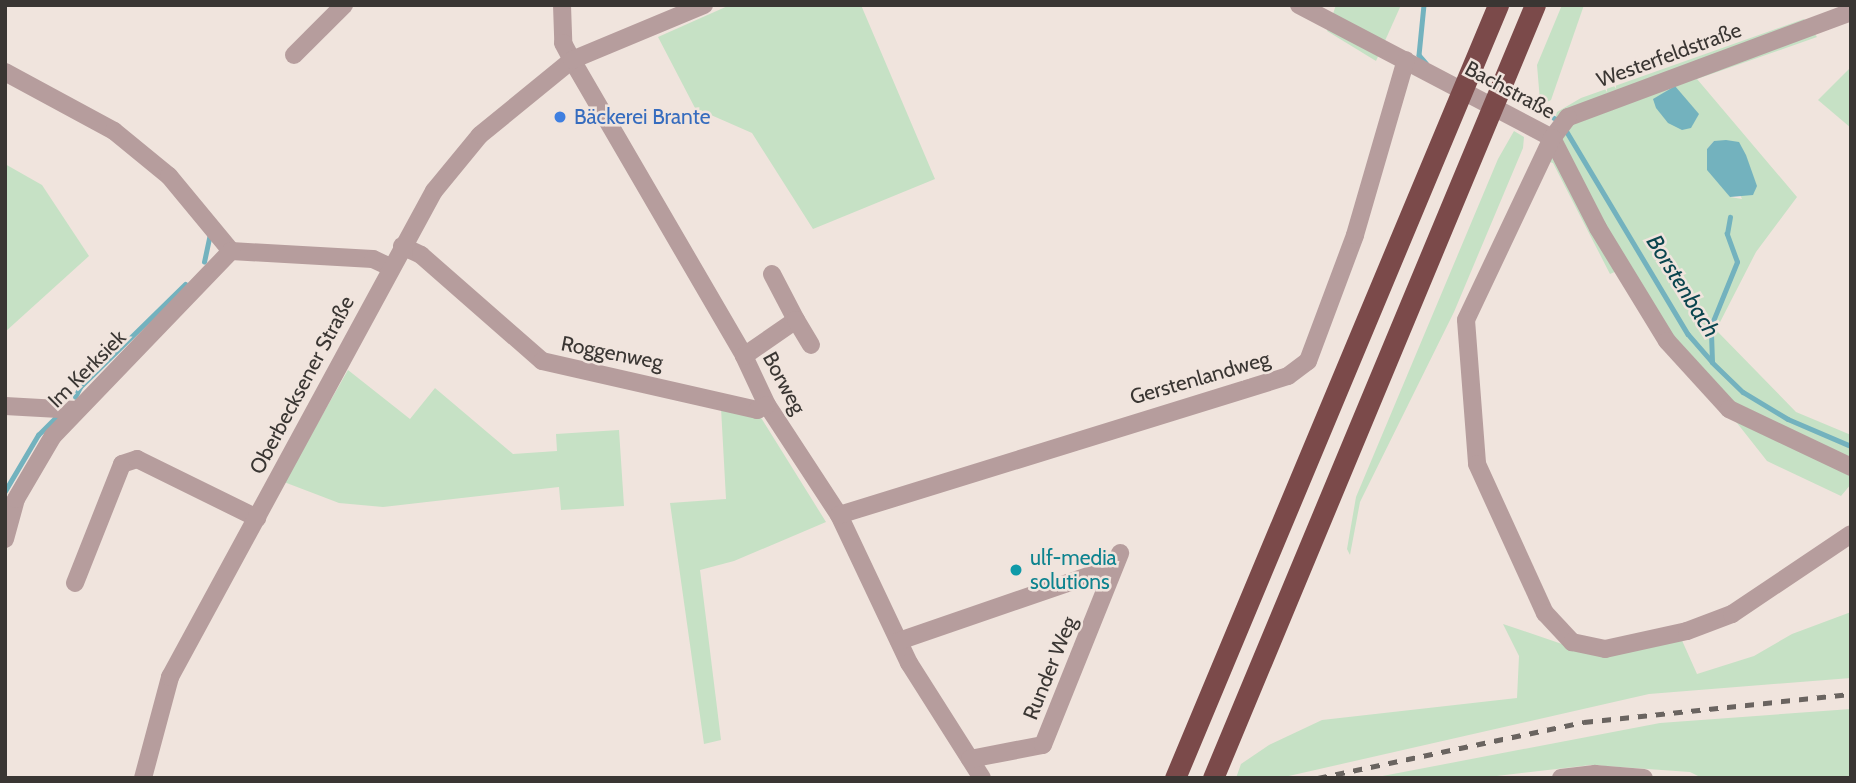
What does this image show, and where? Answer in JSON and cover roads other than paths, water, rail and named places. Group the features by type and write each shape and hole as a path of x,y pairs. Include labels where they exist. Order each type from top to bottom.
{"highway":[{"path":"1175,778 1499,5"},
{"path":"1215,772 1535,5"}],"street":[{"path":"294,55 344,5"},
{"name":"Borweg","path":"562,5 564,43 572,60 744,356 767,405 839,515 899,641 982,778"},
{"path":"572,60 704,5"},
{"name":"Bachstraße","path":"1299,5 1553,137 1598,228 1667,341 1729,409 1851,467"},
{"name":"Westerfeldstraße","path":"1851,12 1568,117 1553,137 1466,320 1477,464 1545,613 1572,642 1605,649 1643,642 1732,614 1851,534"},
{"name":"Oberbecksener Straße","path":"143,778 170,677 390,267 434,191 480,135 572,60"},
{"name":"Gerstenlandweg","path":"839,515 1288,376 1308,361 1355,235 1397,79 1406,60"},
{"path":"5,72 114,131 169,176 231,251 373,259 390,267"},
{"name":"Roggenweg","path":"402,246 421,255 542,361 757,410 767,405"},
{"name":"Im Kerksiek","path":"5,539 16,499 31,469 78,410 231,251"},
{"path":"772,274 811,345"},
{"path":"744,356 796,320"},
{"path":"5,406 78,410"},
{"path":"75,583 122,464 137,459 257,518"},
{"name":"Runder Weg","path":"970,759 1037,749 1043,744 1120,553"},
{"name":"Runder Weg","path":"899,641 1091,575 1110,577"},
{"path":"1561,778 1643,778"}],"water":[{"path":"1675,86 1699,114 1691,128 1682,130 1668,123 1656,108 1653,99"},
{"path":"1714,141 1739,142 1746,155 1757,186 1753,195 1730,197 1707,170 1707,149"}],"waterway":[{"name":"Borstenbach","path":"1424,5 1419,55 1426,63"},
{"name":"Borstenbach","path":"1526,103 1558,120"},
{"name":"Borstenbach","path":"1564,127 1688,334 1712,362 1743,392 1788,419 1851,446"},
{"path":"1712,362 1711,326 1737,262 1727,234 1730,217"},
{"path":"204,262 210,234"},
{"path":"75,397 80,387 185,284"},
{"path":"5,491 38,435 56,417"}],"railway":[{"path":"1318,778 1584,722 1851,694"}],"place":[{"name":"Bäckerei Brante","path":"560,117"},
{"name":"ulf-media solutions","path":"1016,570"}]}
